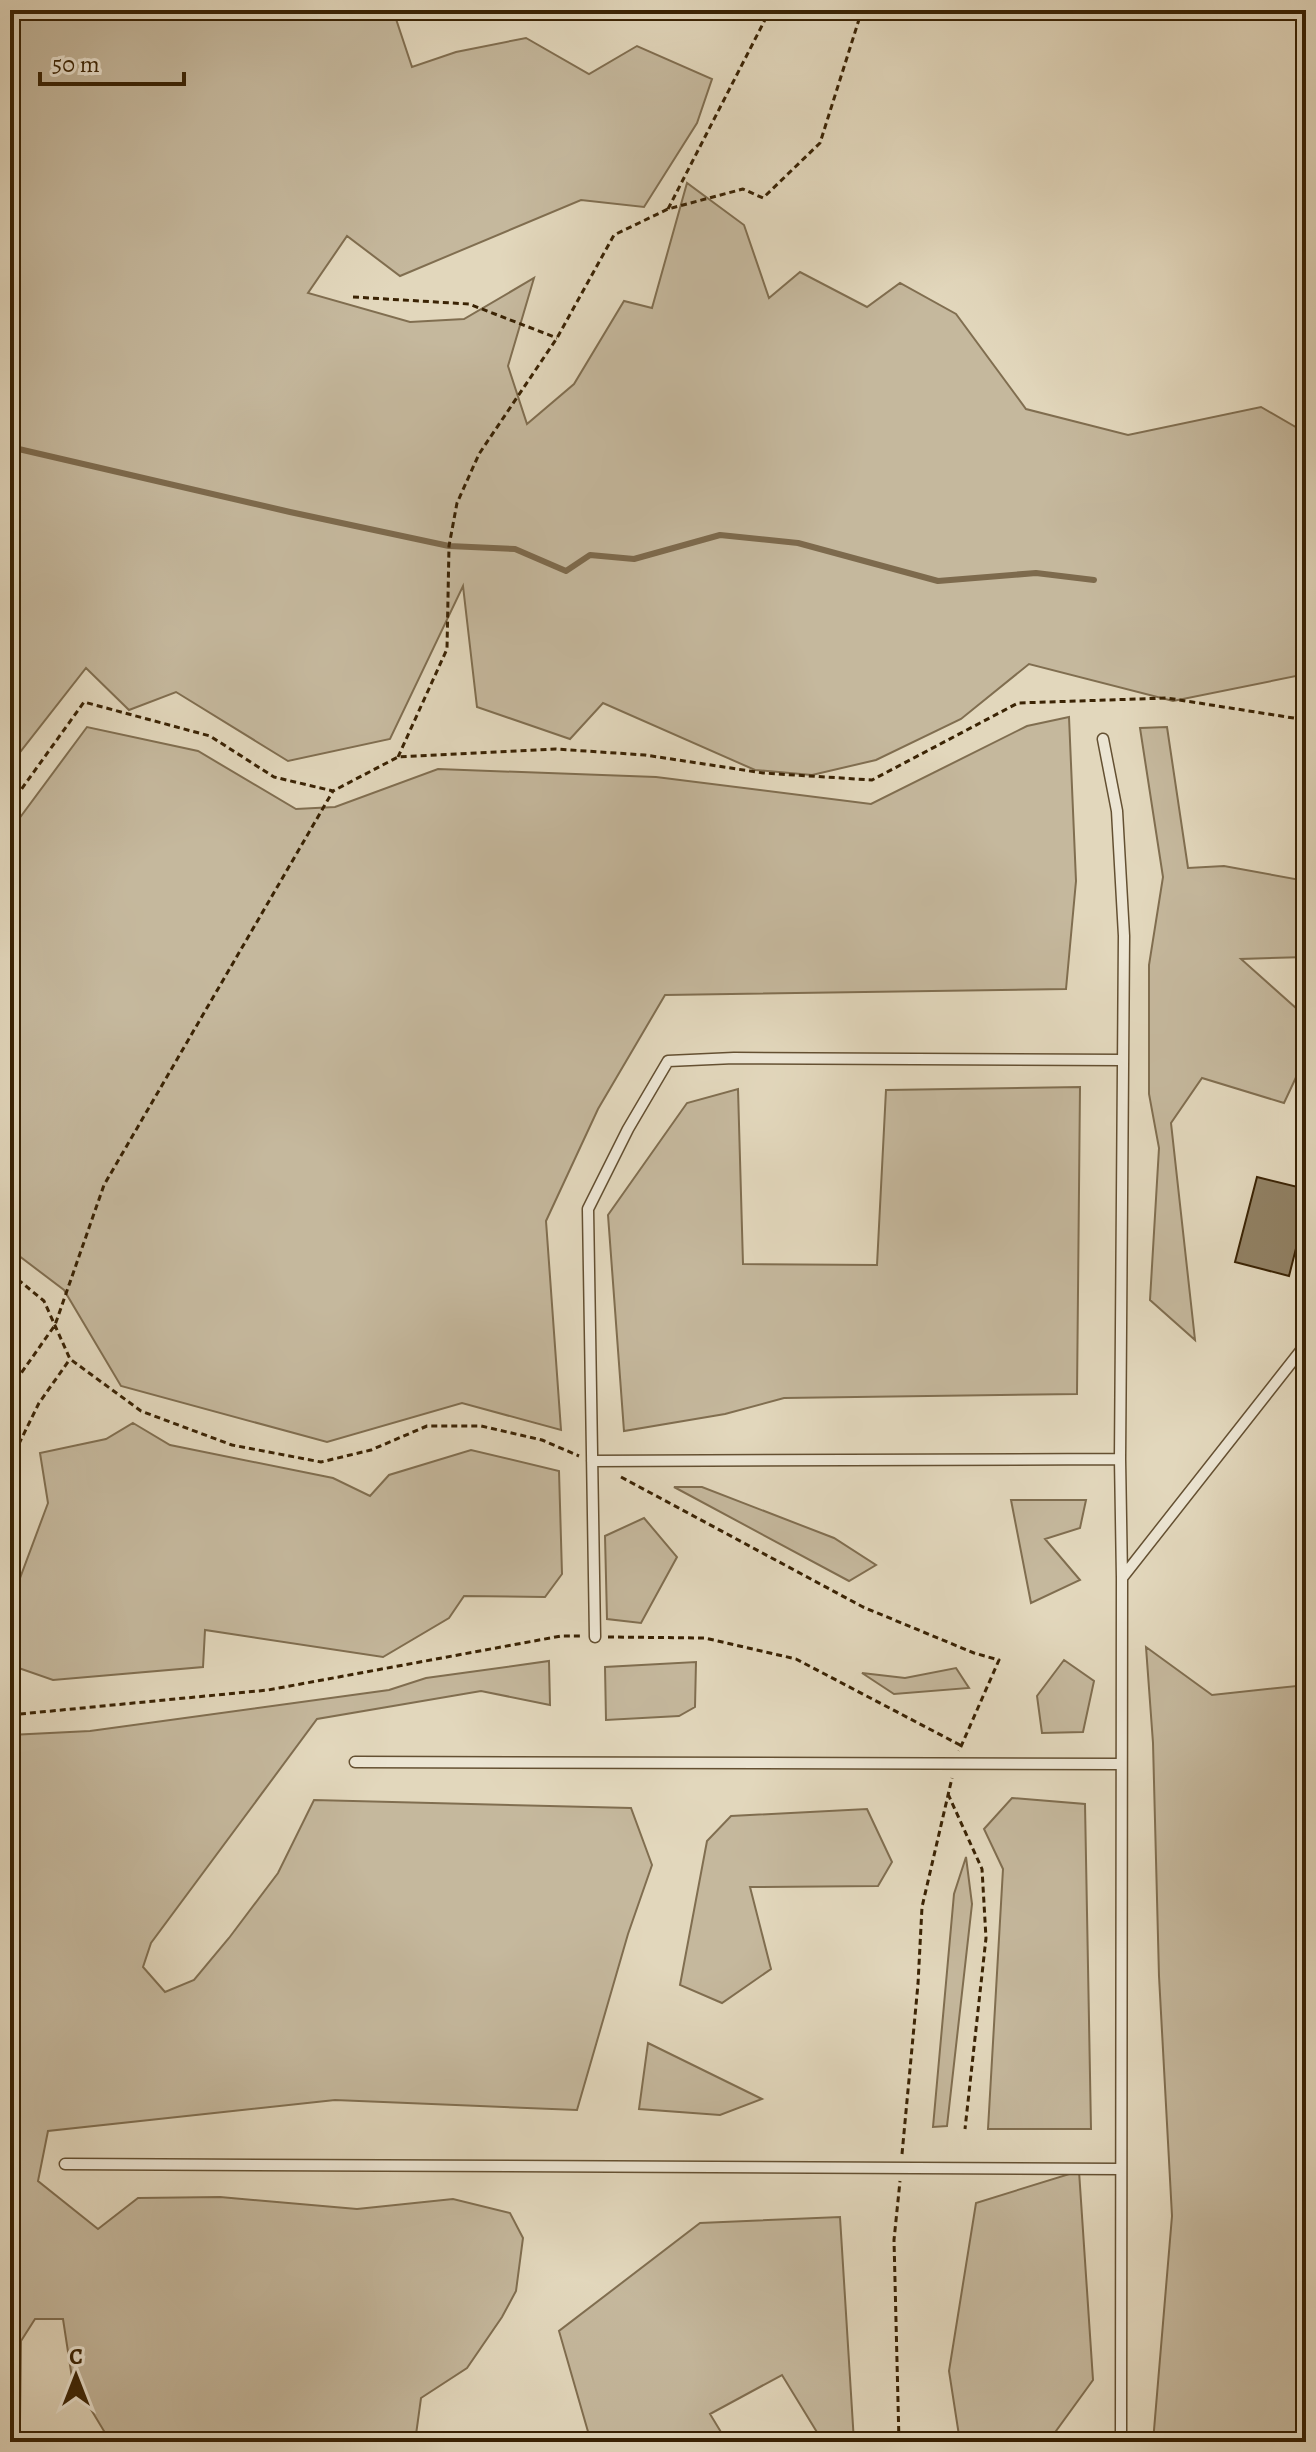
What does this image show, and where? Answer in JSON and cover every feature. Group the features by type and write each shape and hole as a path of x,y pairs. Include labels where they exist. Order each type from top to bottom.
{"lane":[{"path":"1103,739 1118,827 1124,936 1120,1459 1121,2442"},
{"path":"595,1637 588,1209 628,1129 668,1061 734,1058 1123,1060"},
{"path":"1122,1578 1306,1344"},
{"path":"592,1461 1120,1459"},
{"path":"355,1762 1121,1764"},
{"path":"65,2164 1121,2169"}],"path":[{"path":"668,209 770,10"},
{"path":"398,757 447,649 449,546 457,503 479,454 557,338 614,235 668,209 743,189 763,198 820,143 862,10"},
{"path":"353,297 469,304 557,338"},
{"path":"10,1389 55,1325 104,1185 333,791 398,757 556,749 645,755 763,773 872,780 1018,703 1167,698 1306,720"},
{"path":"10,805 84,702 210,736 274,777 333,791"},
{"path":"10,1273 44,1301 70,1359 141,1411 232,1445 321,1462 371,1450 427,1426 481,1426 542,1440 592,1461"},
{"path":"10,1462 39,1403 70,1359"},
{"path":"620,1476 863,1607 974,1653 999,1660 957,1757"},
{"path":"10,1715 268,1690 561,1636 705,1638 796,1659 960,1745"},
{"path":"901,2165 922,1907 954,1770"},
{"path":"948,1794 982,1869 986,1938 965,2129"},
{"path":"899,2442 894,2240 900,2180"}],"shaded area":[{"path":"10,10 393,10 412,67 456,52 526,38 589,74 637,46 712,79 697,123 644,207 581,200 400,276 347,236 308,293 410,322 464,319 534,278 508,366 527,424 574,384 624,301 652,308 687,183 744,225 769,298 800,272 867,307 900,283 956,314 1026,409 1128,435 1261,407 1306,433 1306,674 1173,701 1029,664 961,719 876,760 812,775 755,770 603,703 570,739 477,707 463,586 390,739 288,761 176,692 129,710 86,668 10,765"},
{"path":"1069,717 1076,881 1066,989 665,995 598,1109 546,1221 561,1430 462,1403 327,1442 121,1386 64,1290 10,1249 10,831 87,727 198,751 296,809 335,807 438,769 656,777 871,804 1027,726"},
{"path":"1167,727 1188,868 1224,866 1306,881 1306,957 1241,959 1306,1017 1306,1056 1284,1103 1202,1078 1171,1123 1195,1340 1150,1300 1159,1148 1149,1094 1149,965 1163,877 1140,728"},
{"path":"1080,1087 1077,1394 784,1398 725,1414 624,1431 608,1215 687,1103 738,1089 743,1264 877,1265 886,1090"},
{"path":"133,1423 170,1445 333,1478 370,1496 389,1475 471,1450 559,1471 562,1574 545,1597 464,1596 449,1618 383,1657 205,1630 203,1667 53,1680 10,1665 10,1605 48,1503 40,1453 106,1439"},
{"path":"674,1487 702,1487 834,1538 876,1565 849,1581"},
{"path":"1011,1500 1086,1500 1080,1528 1045,1539 1080,1580 1031,1603"},
{"path":"644,1518 677,1557 641,1623 607,1619 605,1536"},
{"path":"1146,1647 1212,1695 1306,1685 1306,2442 1153,2442 1172,2216 1159,1976 1153,1743"},
{"path":"1064,1660 1094,1681 1083,1732 1042,1733 1037,1696"},
{"path":"549,1661 550,1705 481,1691 317,1719 151,1943 143,1967 165,1992 194,1980 278,1873 314,1800 631,1808 652,1865 628,1934 577,2110 335,2100 48,2131 38,2181 98,2229 138,2198 220,2197 357,2209 453,2199 510,2213 523,2238 516,2291 467,2368 421,2398 415,2442 108,2442 72,2378 63,2319 35,2319 21,2341 20,2422 13,2442 10,2442 10,1735 90,1731 389,1690 426,1678"},
{"path":"696,1662 695,1707 679,1716 606,1720 605,1667"},
{"path":"956,1668 969,1688 894,1694 862,1673 905,1678"},
{"path":"1012,1798 1085,1804 1091,2129 988,2129 1003,1869 984,1829"},
{"path":"867,1809 892,1862 878,1886 750,1887 771,1969 722,2003 680,1985 707,1841 731,1816"},
{"path":"966,1857 972,1904 947,2126 933,2127 954,1894"},
{"path":"648,2043 762,2099 720,2115 639,2109"},
{"path":"1079,2171 1093,2380 1051,2438 1052,2442 960,2442 949,2371 976,2203"},
{"path":"840,2217 854,2442 823,2442 782,2375 710,2414 727,2442 591,2442 559,2331 700,2223"}],"building":[{"path":"1257,1177 1306,1189 1306,1209 1289,1276 1235,1262"}],"waterway":[{"path":"10,447 449,546 515,549 566,571 590,555 634,559 720,535 798,543 938,581 1036,573 1094,580"}]}
